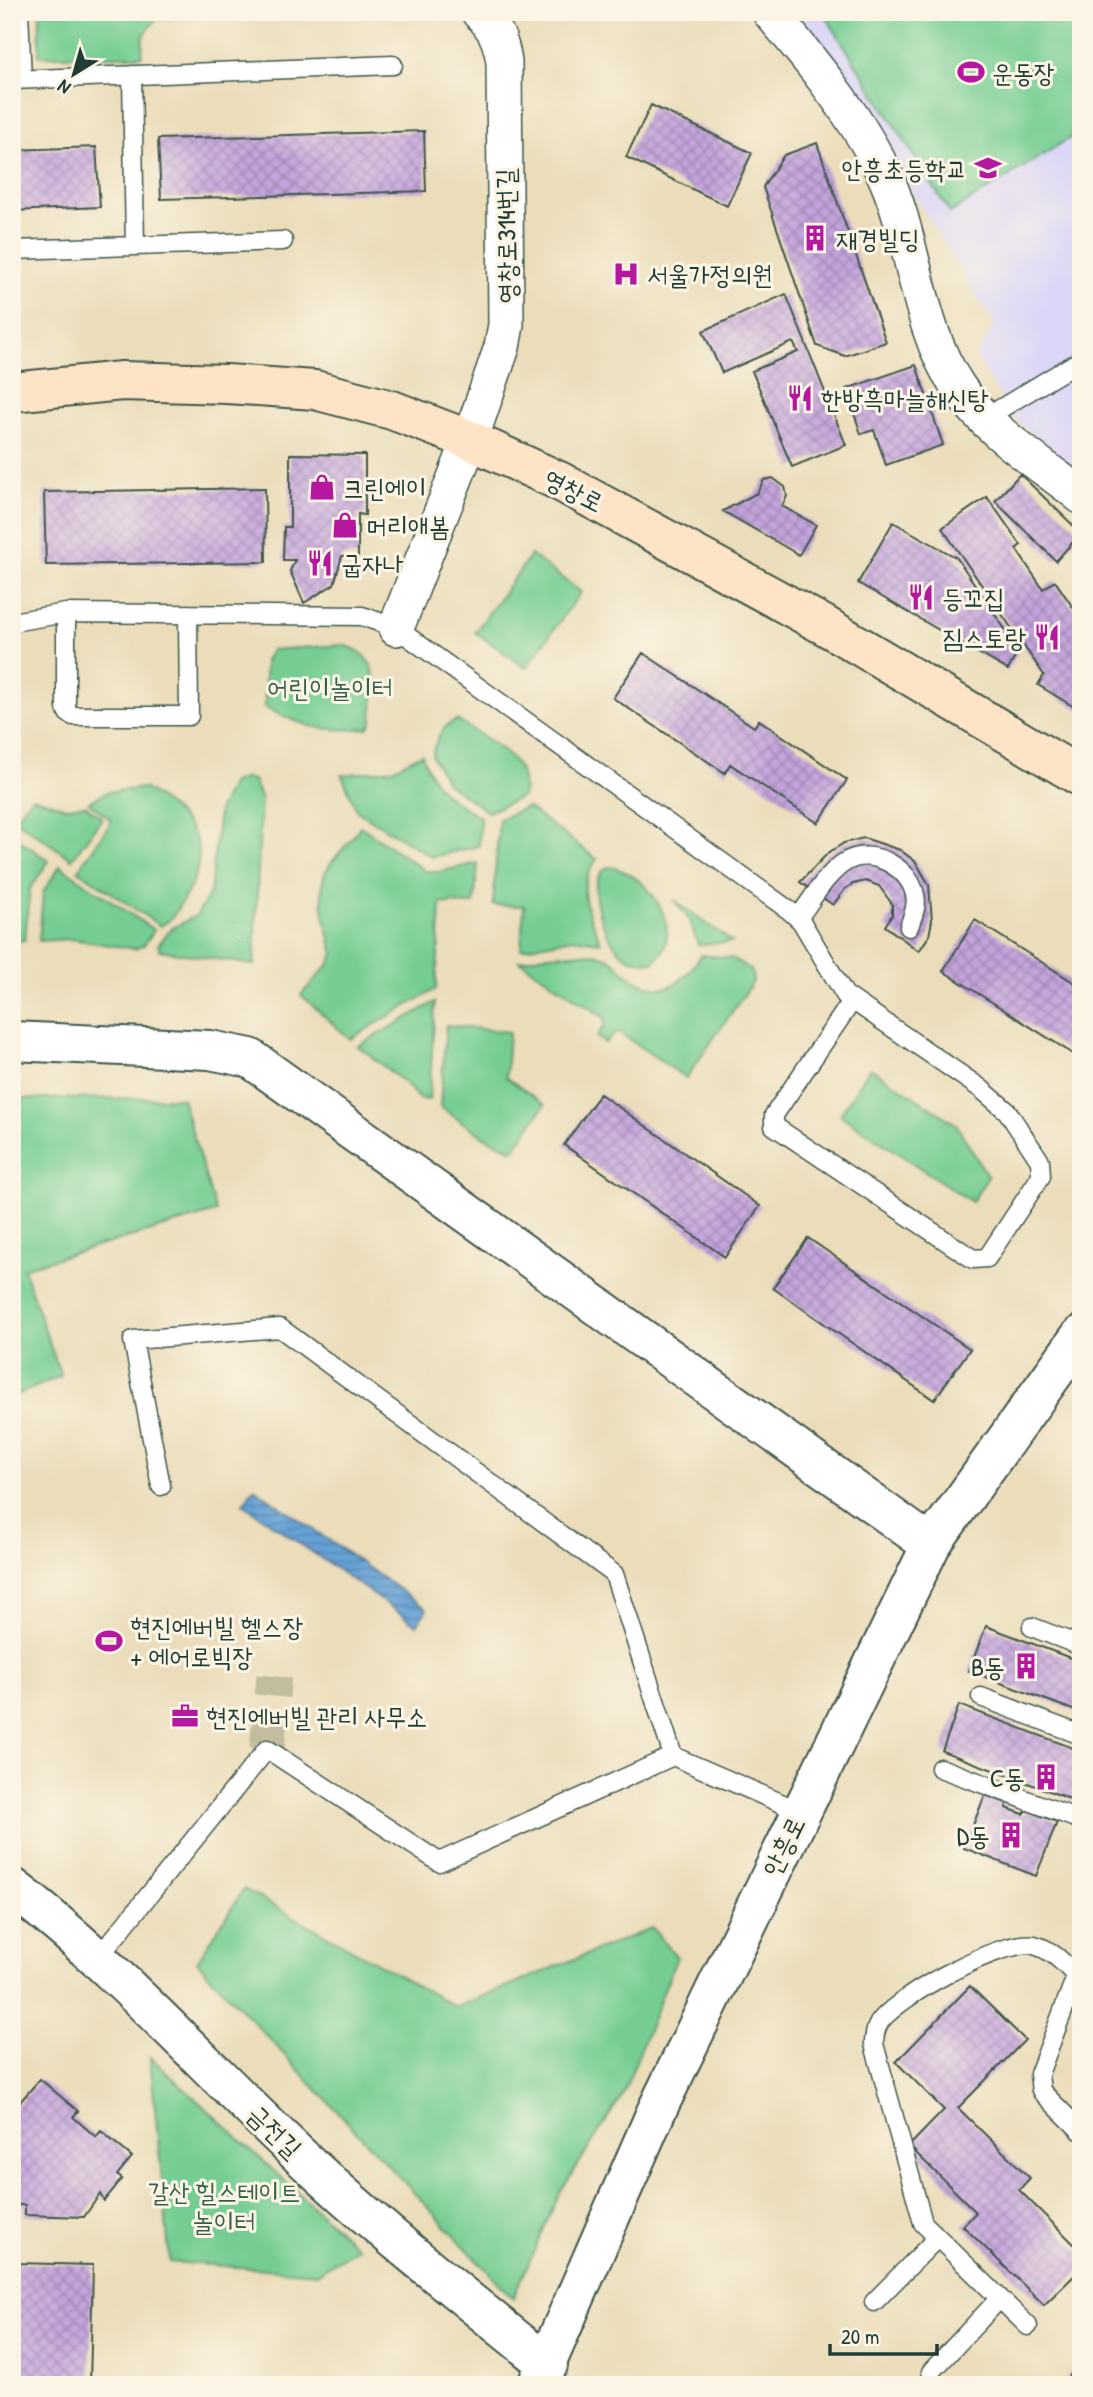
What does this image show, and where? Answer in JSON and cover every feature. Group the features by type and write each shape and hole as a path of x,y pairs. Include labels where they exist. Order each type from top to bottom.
{"main road":[{"name":"영창로","path":"12,392 122,381 315,390 392,410 470,440 559,481 824,625 1081,777"}],"street":[{"path":"770,12 813,62 881,167 935,344 957,387 985,418 1081,496"},
{"name":"영창로314번길","path":"396,628 470,440 502,347 508,303 504,62 501,44 491,17"},
{"path":"12,1041 210,1050 250,1058 931,1545"},
{"name":"안흥로","path":"543,2375 656,2112 799,1811 931,1545 1081,1335"},
{"name":"금전길","path":"12,1887 98,1958 311,2166 543,2375"}],"lane":[{"path":"19,12 17,79 393,65"},
{"path":"132,75 135,246"},
{"path":"12,250 283,241"},
{"path":"985,418 1081,360"},
{"path":"66,613 66,708 68,713 74,716 189,716 188,614"},
{"path":"12,622 66,613 362,616 396,628 798,918 830,974 852,1001 994,1099 1007,1111 1040,1161 1041,1176 987,1258 973,1259 774,1126 774,1115 852,1001"},
{"path":"798,918 834,871 845,862 867,856 881,859 906,875 916,897 909,927"},
{"path":"161,1486 132,1340 280,1328 614,1574 673,1756"},
{"path":"1032,1627 1081,1646"},
{"path":"981,1698 1081,1735"},
{"path":"98,1958 267,1749 439,1862 673,1756 799,1811"},
{"path":"940,1768 1081,1820"},
{"path":"1028,2326 923,2223 874,2044 880,2022 894,2008 993,1950 1020,1944 1046,1950 1079,1973 1038,2074 1041,2091 1081,2131"},
{"path":"874,2302 937,2238"},
{"path":"931,2372 999,2298"}],"shaded area":[{"name":"안흥초등학교","path":"798,12 1081,12 1081,479 1011,415 976,357 995,324"}],"green space":[{"path":"40,12 225,12 212,16 156,19 143,37 142,56 39,56"},
{"name":"운동장","path":"823,12 1081,12 1081,131 950,213"},
{"path":"531,555 581,592 526,668 475,632"},
{"name":"어린이놀이터","path":"343,645 365,657 374,674 372,722 368,728 339,730 315,727 265,707 265,661 271,650"},
{"path":"457,720 504,751 513,761 523,784 522,797 488,812 447,783 432,756 440,734"},
{"path":"422,754 437,785 459,804 480,817 479,846 432,857 357,811 342,775 392,769"},
{"path":"246,778 253,780 261,800 254,965 160,950 158,945 171,929 197,915 210,893 219,809 232,783"},
{"path":"144,788 185,821 198,847 199,862 194,879 174,914 160,926 78,870 110,824 110,819 88,802 107,792"},
{"path":"32,797 65,807 85,805 102,818 72,859 14,819"},
{"path":"527,807 597,859 590,870 584,890 588,910 601,942 573,938 521,949 524,906 493,905 499,819"},
{"path":"360,826 426,871 438,872 478,863 474,904 441,903 436,989 350,1039 301,995 330,963 334,954 323,909 324,875"},
{"path":"12,835 49,861 30,889 25,940 12,941"},
{"path":"60,866 154,930 144,945 135,949 72,939 39,941 43,892"},
{"path":"608,867 622,870 636,879 649,890 659,904 667,935 663,950 653,962 640,961 621,952 614,945 602,922 596,884 600,874"},
{"path":"674,900 732,942 698,945 690,921"},
{"path":"583,953 605,956 638,981 659,988 669,986 686,976 701,955 731,958 751,970 753,982 686,1078 620,1033 605,1043 597,1037 605,1024 603,1017 520,961 544,955"},
{"path":"435,1002 429,1100 418,1098 407,1085 358,1046"},
{"path":"446,1025 509,1032 506,1077 545,1105 513,1150 486,1138 440,1107"},
{"path":"870,1068 956,1124 988,1177 972,1202 840,1115"},
{"path":"182,1098 216,1212 23,1268 61,1376 14,1396 12,1099"},
{"path":"244,1889 456,2007 652,1928 677,1957 623,2094 559,2195 513,2298 197,1962"},
{"name":"갈산 힐스테이트 놀이터","path":"150,2057 358,2248 317,2273 170,2262"}],"water":[{"path":"254,1488 427,1609 417,1625 243,1504"}],"building":[{"path":"651,105 752,153 727,206 626,157"},
{"path":"424,131 426,191 161,199 158,139"},
{"name":"재경빌딩","path":"817,143 886,342 845,356 817,346 763,187 784,155"},
{"path":"96,147 100,207 12,211 12,150"},
{"path":"786,294 846,445 792,467 752,371 798,352 793,342 722,373 703,331"},
{"path":"916,365 943,445 886,465 874,430 861,434 846,389"},
{"path":"290,454 365,455 365,515 358,514 358,556 342,556 334,584 304,603 290,571 295,560 283,560 284,527 290,527"},
{"path":"1020,474 1081,533 1056,561 995,501"},
{"path":"773,478 785,487 787,496 782,506 816,525 799,555 723,511 757,493 764,480"},
{"path":"265,488 266,562 46,565 44,492"},
{"path":"987,497 1021,545 1016,549 1043,589 1055,581 1081,619 1081,711 1038,685 1044,675 942,528"},
{"path":"893,522 957,558 1019,650 1008,670 858,583"},
{"path":"643,653 754,727 759,720 847,780 818,823 730,764 725,773 613,698"},
{"path":"864,838 900,850 916,862 929,885 932,920 929,936 919,951 885,926 892,915 892,904 879,886 866,881 853,884 845,889 833,905 800,882 828,853 844,843"},
{"path":"975,920 1081,987 1081,1059 943,971"},
{"path":"600,1094 760,1206 725,1257 564,1145"},
{"path":"808,1238 970,1349 934,1400 773,1288"},
{"name":"B동","path":"986,1626 1081,1662 1081,1713 969,1671"},
{"name":"C동","path":"959,1705 1081,1751 1081,1803 942,1751"},
{"name":"D동","path":"985,1795 1007,1803 1006,1808 1024,1814 1027,1810 1057,1822 1036,1876 964,1848"},
{"path":"970,1986 1025,2040 958,2108 1030,2178 1019,2190 1081,2251 1081,2269 1044,2305 963,2226 976,2212 909,2146 944,2110 896,2062"},
{"path":"40,2079 78,2111 73,2117 96,2137 101,2131 132,2157 117,2175 122,2179 104,2201 100,2194 84,2217 25,2215 25,2205 12,2205 12,2111"},
{"path":"16,2263 93,2265 90,2385 15,2385 12,2332"},
{"path":"1081,2364 1081,2385 1060,2385"}],"tunnel":[{"path":"267,1749 274,1676"}],"place":[{"name":"운동장","path":"971,72"},
{"name":"안흥초등학교","path":"988,168"},
{"name":"재경빌딩","path":"815,238"},
{"name":"서울가정의원","path":"626,274"},
{"name":"한방흑마늘해신탕","path":"800,398"},
{"name":"크린에이","path":"322,487"},
{"name":"머리애봄","path":"345,525"},
{"name":"굽자나","path":"320,563"},
{"name":"등꼬집","path":"921,597"},
{"name":"짐스토랑","path":"1047,637"},
{"name":"현진에버빌 헬스장 + 에어로빅장","path":"109,1641"},
{"name":"B동","path":"1026,1666"},
{"name":"현진에버빌 관리 사무소","path":"185,1716"},
{"name":"C동","path":"1046,1777"},
{"name":"D동","path":"1011,1835"}]}
